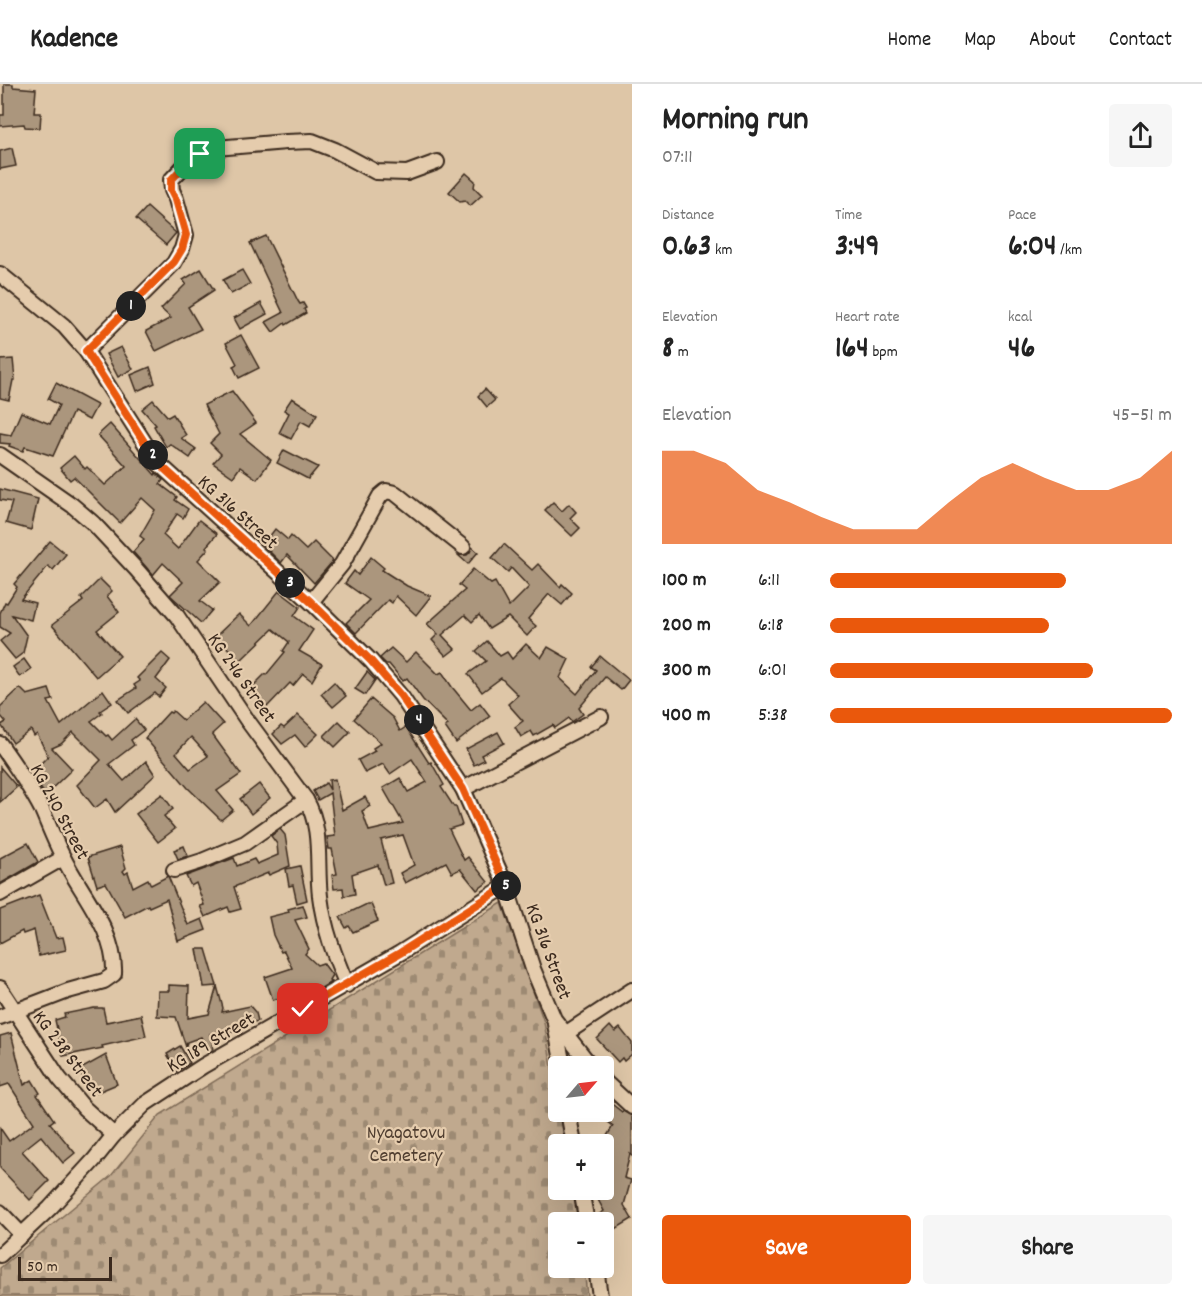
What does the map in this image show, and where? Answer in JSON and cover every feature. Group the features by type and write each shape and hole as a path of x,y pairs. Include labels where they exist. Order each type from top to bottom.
{"street":[{"path":"86,351 174,262 186,235 171,190 171,180 185,165 200,154 216,148 312,141 335,150 376,172 407,173 437,162"},
{"name":"KG 316 Street","path":"0,274 64,326 86,351 157,462 311,602 371,661 401,696 463,789 506,886 533,969 554,1019 583,1056"},
{"name":"KG 246 Street","path":"0,455 72,505 93,523 136,569 177,616 306,800 314,813 316,825 320,897 330,946 347,985"},
{"path":"311,602 342,564 380,496 386,491 395,493 463,547"},
{"path":"463,789 601,717"},
{"name":"KG 240 Street","path":"0,744 41,809 63,858 112,946 115,959 114,974 104,981 14,1011"},
{"path":"174,870 245,843 306,800"},
{"path":"0,894 63,858"},
{"name":"KG 189 Street","path":"0,1255 50,1208 114,1135 154,1097 258,1034 347,985 506,886"},
{"name":"KG 238 Street","path":"0,988 59,1078 84,1108 114,1135"},
{"path":"565,1034 632,990"},
{"path":"0,1017 14,1011"},
{"path":"554,1019 561,1056"},
{"path":"614,1090 632,1107"},
{"path":"0,1212 22,1235"},
{"path":"597,1278 600,1296"}],"green space":[{"name":"Nyagatovu Cemetery","path":"502,903 544,1022 550,1056 548,1056 548,1122 562,1122 563,1134 548,1134 548,1200 575,1200 576,1212 548,1212 548,1278 585,1278 587,1296 0,1296 0,1268 111,1176 160,1115"}],"building":[{"path":"4,84 36,89 34,113 41,113 40,128 25,127 24,124 0,126 0,115 4,115"},
{"path":"12,148 16,166 0,169 0,151"},
{"path":"466,173 475,181 474,187 482,195 470,206 465,201 460,202 449,192"},
{"path":"147,207 176,233 166,245 136,219"},
{"path":"266,236 298,301 306,308 304,309 306,313 286,325 285,323 273,332 266,322 283,313 250,243"},
{"path":"201,269 214,290 188,307 201,329 156,351 146,331 171,318 161,309 186,284 183,280"},
{"path":"242,270 250,284 231,294 223,280"},
{"path":"261,303 267,314 240,329 234,318"},
{"path":"241,335 259,368 239,378 233,366 237,364 226,343"},
{"path":"121,347 133,369 118,377 106,354"},
{"path":"13,359 15,380 13,380 9,400 0,398 0,360"},
{"path":"150,367 155,383 137,391 131,375"},
{"path":"56,383 97,405 89,420 73,412 53,456 25,447 23,451 9,446 10,444 0,443 0,433 11,435 21,412 50,424 59,405 48,399"},
{"path":"485,389 495,400 487,407 478,396"},
{"path":"232,391 256,423 240,434 271,460 257,479 240,467 233,477 213,463 221,454 210,443 219,434 204,405"},
{"path":"292,398 317,414 310,426 301,421 291,439 279,433 289,413 284,410"},
{"path":"153,400 168,417 173,414 186,435 181,438 196,449 190,458 170,444 166,447 154,426 156,425 142,409"},
{"path":"110,424 155,475 156,473 163,480 160,484 177,497 175,500 188,509 183,518 177,514 163,535 178,549 199,520 217,534 198,560 220,582 200,601 212,610 201,623 170,595 183,582 163,563 153,575 133,552 144,539 140,536 155,510 142,498 120,523 74,477 70,480 60,468 74,456 85,469 87,467 105,485 126,466 98,435"},
{"path":"284,450 318,467 308,479 277,463"},
{"path":"0,489 38,499 31,530 6,523 12,502 0,500"},
{"path":"553,502 562,511 569,504 576,512 570,518 580,528 572,536 545,510"},
{"path":"275,529 288,540 291,536 306,550 314,542 333,561 314,583 287,555 281,563 263,545"},
{"path":"50,541 66,554 53,570 48,566 21,599 35,603 31,620 12,615 27,636 23,653 15,659 0,641 10,633 0,627 0,613 5,602 7,603 17,587 14,584"},
{"path":"504,544 532,570 538,564 560,587 562,584 572,593 562,605 549,594 528,619 536,626 527,636 508,617 489,629 479,615 472,622 465,615 442,635 455,649 446,656 432,640 438,634 427,624 465,590 459,585 473,569 491,584 495,582 509,607 529,587 511,568 508,572 492,558"},
{"path":"472,547 478,552 468,564 458,555 467,555"},
{"path":"371,557 384,568 382,570 407,586 431,596 416,615 396,596 392,603 388,600 356,633 346,623 369,600 345,583 354,571 358,575"},
{"path":"100,579 112,591 107,596 119,612 97,630 120,656 96,677 52,625 83,601 81,598"},
{"path":"279,591 300,607 294,616 313,630 299,651 322,664 312,681 303,674 293,686 290,683 267,707 249,690 266,675 285,652 283,651 289,642 273,629 240,661 216,636 239,614 251,626"},
{"path":"487,641 500,656 507,652 512,659 526,644 541,658 548,647 569,659 560,678 577,694 596,670 591,667 600,656 629,680 621,690 605,677 579,708 583,714 572,722 569,718 555,728 553,725 534,736 531,731 521,737 515,727 523,721 508,704 518,695 501,678 482,692 468,674 486,661 476,651"},
{"path":"391,648 406,662 416,652 438,674 442,672 471,710 480,703 490,716 456,743 445,727 448,725 423,700 407,678 403,681 389,664 380,658"},
{"path":"162,653 170,660 156,679 166,688 159,697 155,693 128,713 118,700 136,688 134,685 140,681 137,678"},
{"path":"24,659 31,669 20,677 13,667"},
{"path":"367,672 375,680 365,695 355,689"},
{"path":"334,682 346,696 333,707 321,694"},
{"path":"20,688 27,695 49,689 53,700 48,701 61,725 103,690 112,703 91,721 106,736 108,735 112,740 135,719 144,730 131,740 134,745 109,764 124,781 146,761 155,775 115,812 107,799 95,808 77,785 101,760 73,732 61,744 52,748 72,769 45,795 31,773 48,756 37,734 34,736 31,730 13,743 1,725 6,722 0,715 0,707"},
{"path":"371,699 393,718 400,731 406,727 444,785 441,787 456,807 462,825 449,829 464,860 468,857 488,882 477,890 460,869 452,873 446,862 405,883 400,873 414,865 403,835 381,840 392,883 384,885 378,865 352,874 355,894 344,896 343,888 334,889 332,875 337,874 327,837 335,836 330,793 318,800 313,791 326,783 330,790 329,780 335,779 342,810 365,797 370,806 362,811 369,831 403,823 383,788 400,778 408,792 427,782 412,759 390,774 383,764 365,773 358,760 375,751 373,748 381,743 354,719"},
{"path":"203,702 223,724 212,734 241,774 217,791 233,810 221,820 188,788 145,738 169,712 173,711 183,720","holes":["191,737 208,756 190,769 176,753"]},
{"path":"298,715 318,734 305,747 295,735 282,744 273,734 281,726 284,728"},
{"path":"339,721 350,732 335,747 324,736"},
{"path":"498,732 504,743 481,755 484,760 474,765 466,749"},
{"path":"0,767 17,787 0,802"},
{"path":"259,784 270,798 251,814 240,799"},
{"path":"162,794 173,809 164,816 175,829 158,842 136,814"},
{"path":"280,829 285,835 290,866 234,887 241,909 230,912 228,907 205,917 200,906 204,905 196,883 191,886 186,876 234,858 237,866 254,859 257,864 278,855 277,844 271,836"},
{"path":"28,843 38,862 0,884 0,858"},
{"path":"184,846 188,856 178,859 174,850"},
{"path":"120,847 126,868 123,871 125,874 128,872 133,887 148,879 151,885 168,876 188,925 202,919 206,930 178,941 167,899 149,907 148,905 125,917 106,883 97,886 88,857"},
{"path":"300,866 307,900 297,903 293,885 289,886 286,869"},
{"path":"39,895 56,938 63,937 66,950 39,956 34,930 23,934 22,931 0,943 0,910"},
{"path":"371,904 378,921 353,932 349,926 346,928 340,917"},
{"path":"303,905 307,917 295,920 309,949 305,954 317,965 323,963 332,975 329,980 331,982 315,992 312,987 290,994 292,997 280,1001 279,998 273,1000 265,977 292,968 273,935 269,917 289,912 288,909"},
{"path":"197,949 206,949 217,986 204,987"},
{"path":"169,985 189,986 188,1018 209,1014 217,986 222,1012 250,1006 256,1013 258,1021 232,1028 233,1032 210,1034 213,1050 209,1052 201,1037 187,1042 186,1047 176,1017 157,1016 158,991 169,991"},
{"path":"103,1008 106,1022 141,1015 146,1036 63,1056 55,1020 65,1017 64,1014"},
{"path":"610,1026 615,1032 620,1028 632,1043 632,1054 624,1061 622,1058 618,1062 597,1039"},
{"path":"11,1033 24,1085 32,1080 40,1093 37,1095 54,1120 50,1123 75,1153 63,1163 41,1136 22,1151 49,1181 30,1200 0,1168 0,1128 9,1141 34,1123 9,1084 0,1087 0,1036"},
{"path":"180,1046 190,1063 177,1071 167,1054"},
{"path":"106,1055 117,1084 98,1092 91,1092 79,1070"},
{"path":"614,1106 632,1116 632,1156 630,1154 624,1178 631,1180 624,1205 632,1219 614,1230 614,1212 602,1212 598,1200 614,1200 614,1134 608,1134 613,1126 608,1122 614,1122"}],"route":[{"path":"200,154 185,165 171,180 171,190 186,235 182,249 174,262 86,351 157,462 311,602 371,661 401,696 463,789 506,886 400,953 303,1009"}]}
